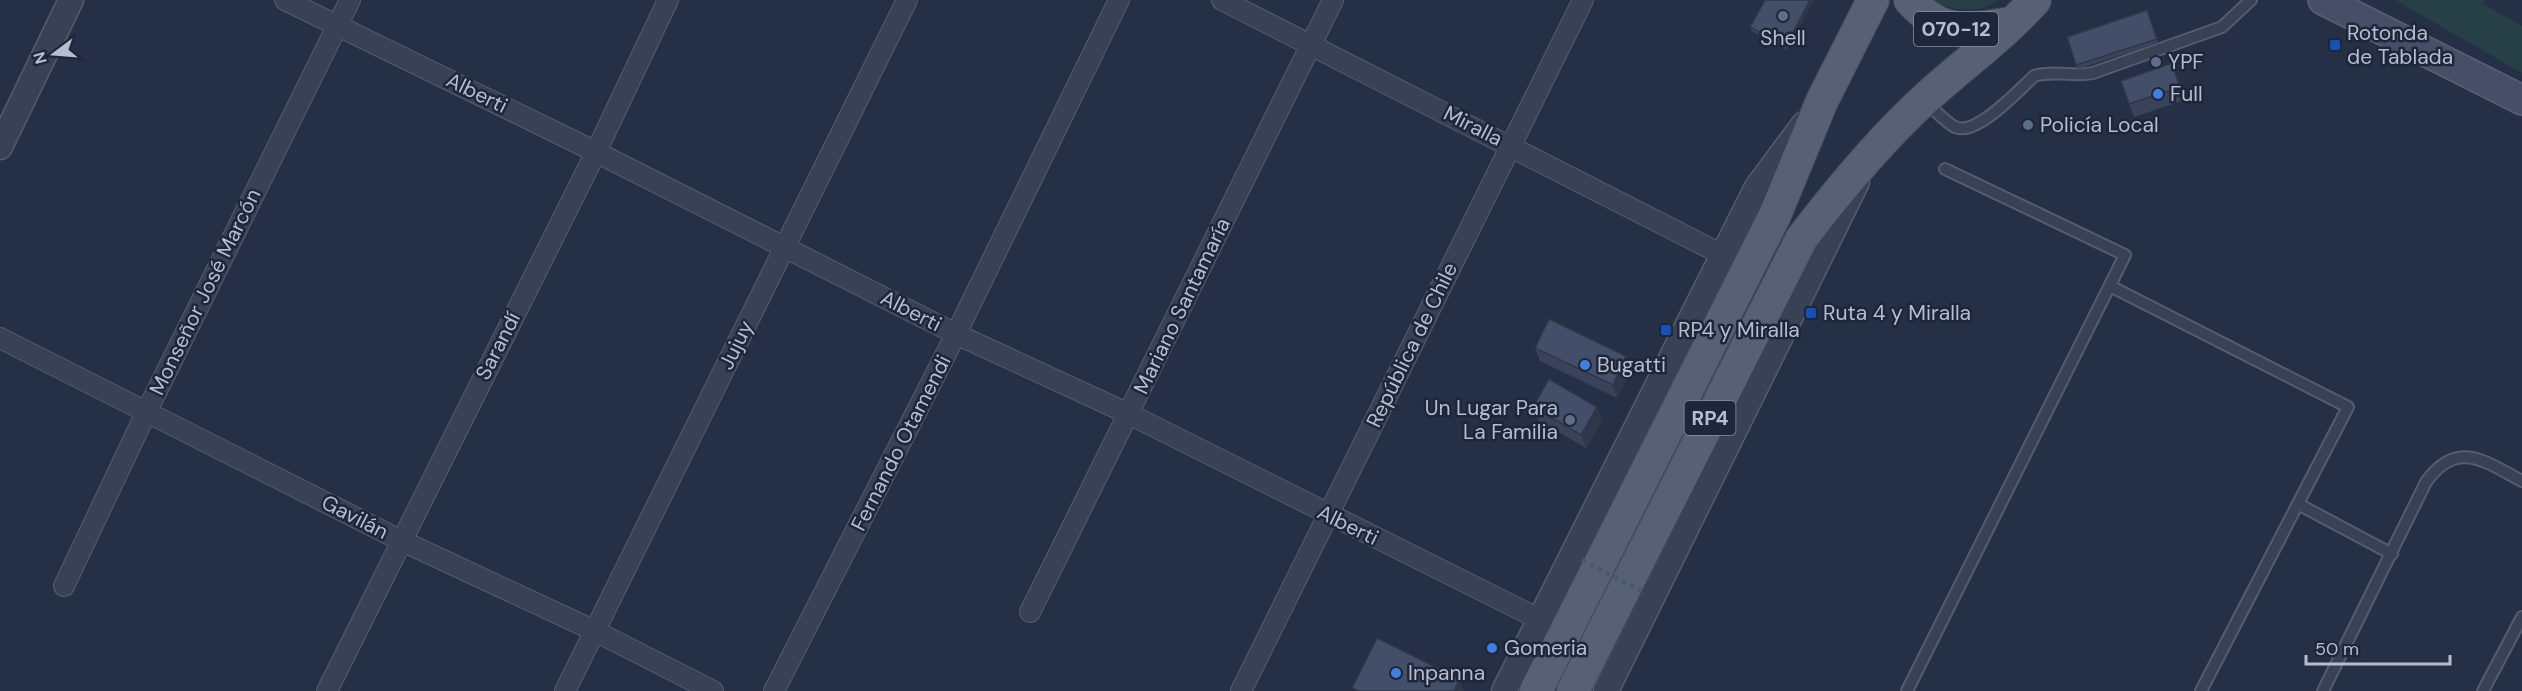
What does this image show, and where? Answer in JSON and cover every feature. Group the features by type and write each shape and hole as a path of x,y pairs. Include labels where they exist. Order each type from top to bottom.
{"main road":[{"path":"1826,93 1853,0"},
{"name":"RP4","path":"1536,691 1775,215 1826,93 1873,0"},
{"name":"070-12","path":"1910,0 1924,15 1938,24 1958,30 2012,23"},
{"name":"RP4","path":"1573,691 1802,238 1868,160 1924,100 1977,56 2035,0"},
{"path":"2323,0 2522,100"}],"street":[{"path":"0,147 71,0"},
{"name":"Alberti","path":"285,0 596,152 956,334 1129,414 1539,619"},
{"name":"Monseñor José Marcón","path":"63,586 350,0"},
{"name":"Sarandí","path":"327,691 400,540 596,152 668,0"},
{"name":"Jujuy","path":"565,691 907,0"},
{"name":"Fernando Otamendi","path":"774,691 956,334 1119,0"},
{"name":"Miralla","path":"1222,0 1511,145 1723,255"},
{"name":"Mariano Santamaría","path":"1030,612 1333,0"},
{"name":"República de Chile","path":"1241,691 1583,0"},
{"path":"1504,691 1757,187 1826,93"},
{"path":"1606,691 1798,306 1868,160"},
{"name":"Gavilán","path":"0,338 400,540 595,631 713,691"}],"lane":[{"path":"1924,100 1955,127 1965,129 1988,117 2034,76 2041,74 2082,75 2200,35 2222,27 2251,0"},
{"path":"1907,691 2125,255 1945,169"},
{"path":"2110,286 2348,407 2201,691"},
{"path":"2323,691 2426,482 2436,468 2446,462 2466,456 2481,459 2522,481"},
{"path":"2298,504 2392,554"},
{"path":"2483,691 2522,617"}],"path":[{"path":"1582,560 1642,591"}],"shaded area":[{"path":"1932,0 1998,0 1982,8 1967,10 1934,3"},
{"path":"2395,0 2485,0 2484,4 2522,26 2522,73"}],"building":[{"name":"Shell","path":"1765,0 1810,0 1786,46 1750,27"},
{"path":"2147,10 2157,39 2076,65 2067,37"},
{"path":"2172,63 2180,87 2129,104 2121,81"},
{"name":"Bugatti","path":"1549,319 1626,356 1613,385 1535,348"},
{"path":"1549,379 1597,407 1581,435 1533,407"},
{"path":"1377,638 1460,679 1454,691 1359,691 1352,688"}],"place":[{"name":"Shell","path":"1783,16"},
{"name":"Rotonda de Tablada","path":"2335,45"},
{"name":"YPF","path":"2156,62"},
{"name":"Full","path":"2158,94"},
{"name":"Policía Local","path":"2028,125"},
{"name":"Ruta 4 y Miralla","path":"1811,313"},
{"name":"RP4 y Miralla","path":"1666,330"},
{"name":"Bugatti","path":"1585,365"},
{"name":"Un Lugar Para La Familia","path":"1570,420"},
{"name":"Gomeria","path":"1492,648"},
{"name":"Inpanna","path":"1396,673"}]}
